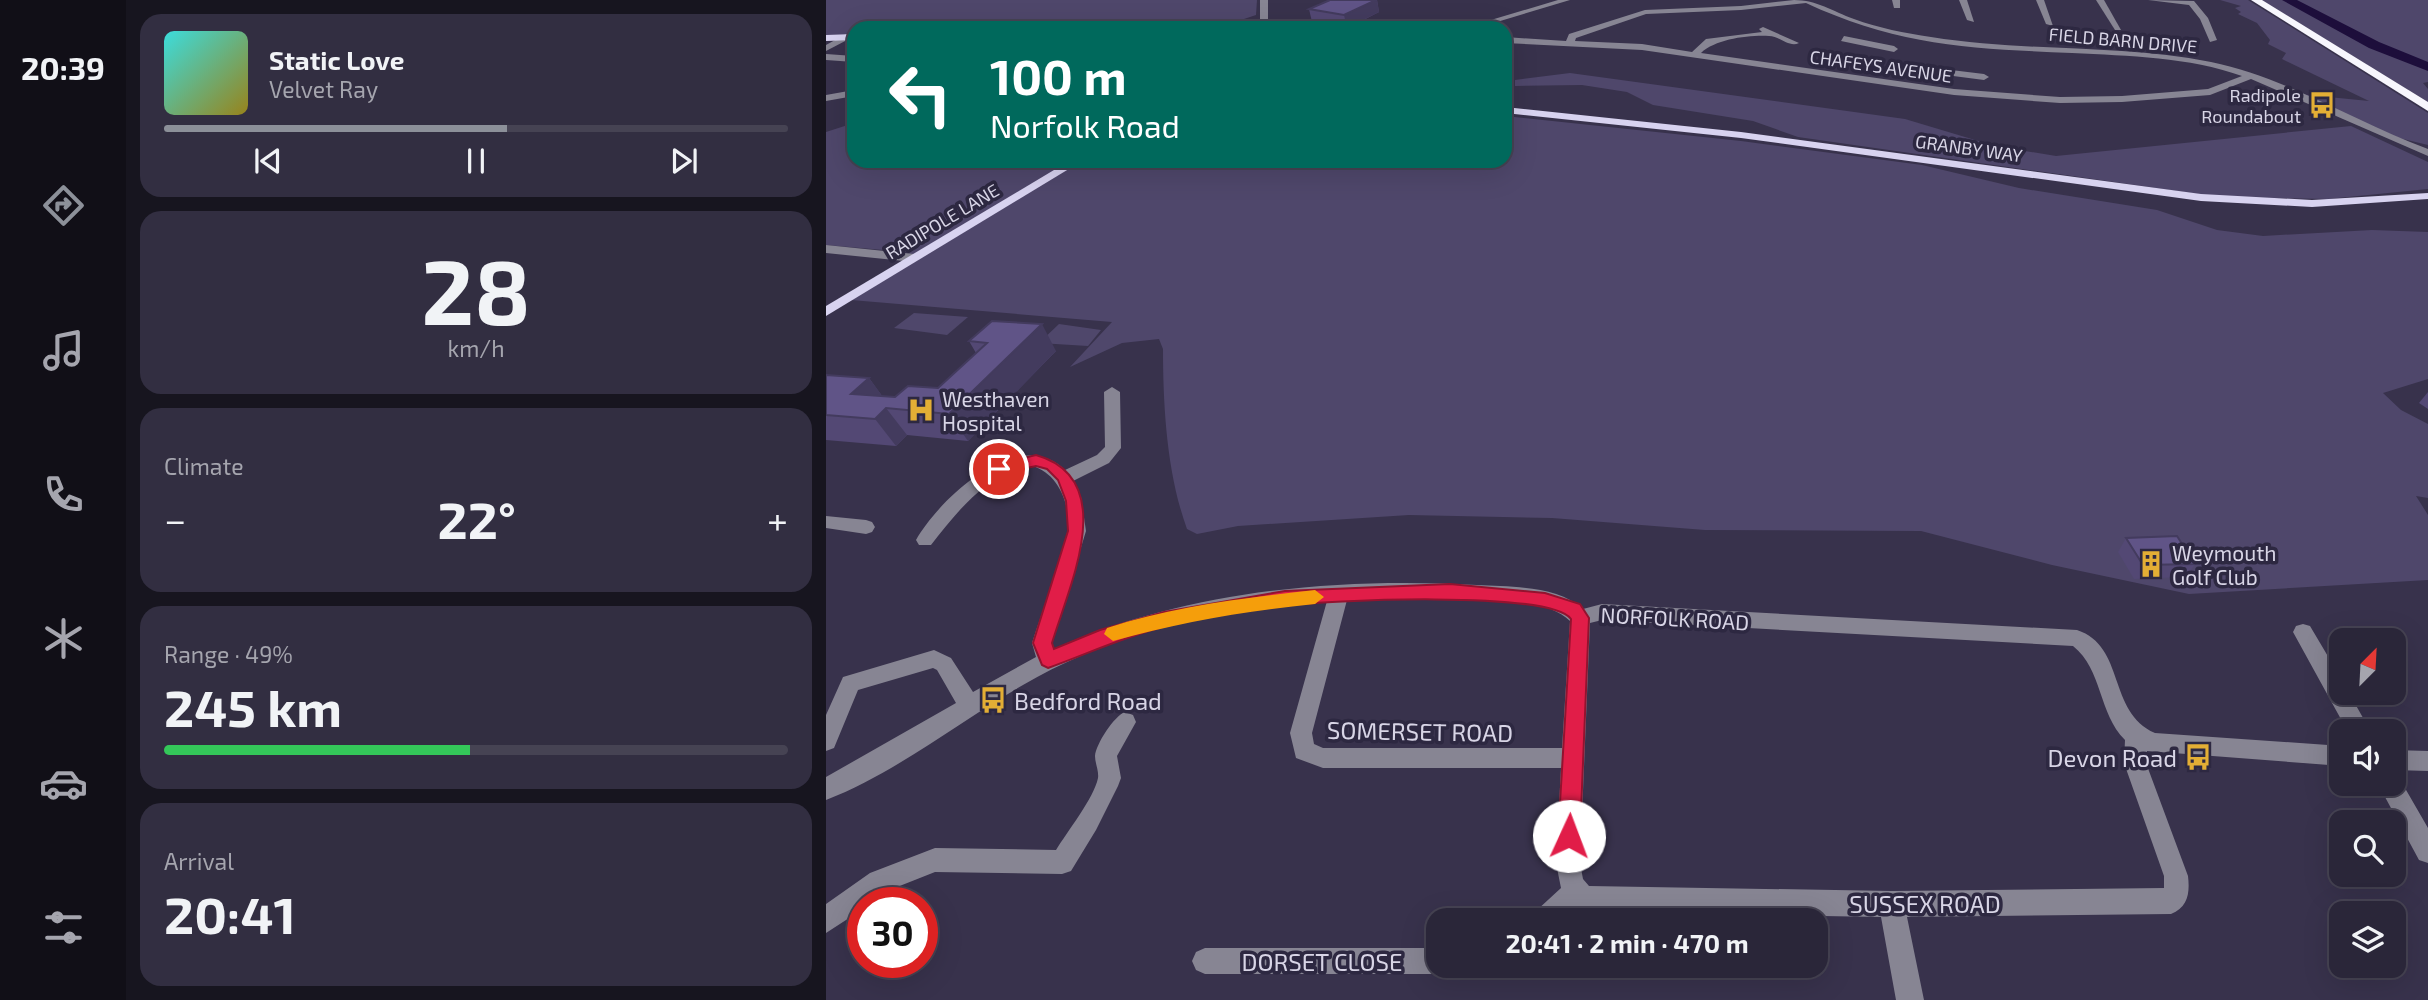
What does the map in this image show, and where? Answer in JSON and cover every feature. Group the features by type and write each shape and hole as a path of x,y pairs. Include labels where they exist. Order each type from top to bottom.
{"highway":[{"path":"2256,0 2428,107"}],"main road":[{"path":"826,38 847,37"},
{"name":"GRANBY WAY","path":"1512,111 1843,148 2241,203 2324,205 2428,196"},
{"name":"RADIPOLE LANE","path":"826,312 1065,168"}],"street":[{"path":"1264,0 1265,21"},
{"path":"1492,21 1566,0"},
{"path":"1570,43 1572,36 1645,12 1741,8 1806,0"},
{"name":"FIELD BARN DRIVE","path":"1806,0 1846,19 1894,32 1975,44 2179,60 2251,76 2428,153"},
{"path":"1963,0 1971,20"},
{"path":"2040,0 2050,24"},
{"path":"2100,0 2118,29"},
{"path":"2153,0 2183,0 2194,6 2204,18 2213,40"},
{"path":"1760,27 1795,43"},
{"path":"1877,46 1894,32"},
{"path":"1693,55 1709,41 1771,33"},
{"path":"826,48 847,38"},
{"path":"1844,39 1894,49"},
{"name":"CHAFEYS AVENUE","path":"1512,40 1642,47 1954,92 2060,100 2122,99 2210,92 2251,76"},
{"path":"826,57 847,58"},
{"path":"1910,68 1984,78"},
{"path":"1954,92 1959,74"},
{"path":"826,98 847,94"},
{"path":"826,249 914,258"},
{"path":"1064,478 1103,459 1113,448 1112,392"},
{"path":"925,540 947,514 999,469 1036,461 1053,466 1064,478 1074,501 1077,531 1042,643 1048,660"},
{"path":"826,522 866,527"},
{"name":"NORFOLK ROAD","path":"826,789 881,761 969,705 1048,660 1106,636 1164,619 1285,598 1339,595 1450,591 1562,603 1574,609 1580,618 1602,612 2077,638 2096,651 2121,722 2136,738"},
{"name":"SOMERSET ROAD","path":"1339,595 1301,733 1304,751 1323,758 1572,758"},
{"path":"1558,908 1575,892 1569,880 1568,863 1580,618"},
{"path":"2303,632 2353,719"},
{"path":"826,741 850,683 934,659 944,664 969,705"},
{"path":"826,920 879,882 935,860 1062,862 1110,778 1106,755 1125,722"},
{"path":"2136,738 2153,743 2329,755"},
{"name":"SUSSEX ROAD","path":"1575,892 1592,900 1892,904 2171,901 2177,892 2176,876 2135,763 2136,738"},
{"path":"2406,760 2428,761"},
{"path":"2397,796 2428,851"},
{"path":"1892,904 1910,1000"},
{"name":"DORSET CLOSE","path":"1205,961 1426,961"}],"shaded area":[{"path":"826,0 1257,0 1256,15 1238,21 847,21 847,35 826,36"},
{"path":"2220,0 2248,0 2428,113 2428,145 2399,138 2298,94 2369,101 2282,59 2286,53 2268,44 2270,40 2257,23 2238,14 2241,12 2235,8 2241,6"},
{"path":"2261,0 2428,0 2428,82 2423,83 2428,89 2428,102"},
{"path":"1570,73 1905,119 1995,146 2056,156 2351,126 2428,162 2428,189 2328,199 2219,197 1798,137 1753,121 1653,105 1627,92 1582,85 1515,86 1515,80"},
{"name":"Weymouth Golf Club","path":"1512,117 1741,141 1922,165 2019,188 2157,210 2217,230 2263,236 2372,230 2428,232 2428,379 2383,393 2401,410 2428,424 2428,498 2416,496 2428,515 2428,580 2189,594 2052,565 1921,531 1705,530 1552,518 1409,515 1238,526 1197,534 1187,529 1175,486 1165,417 1163,349 1159,339 1122,343 1070,367 1112,322 851,300 919,259 906,252 826,245 826,132 847,125 847,168 1512,168"},
{"path":"914,313 968,317 947,335 894,328"},
{"path":"1059,324 1101,330 1088,346 1039,343"}],"building":[{"path":"1330,0 1376,0 1344,15 1309,9"},
{"path":"992,321 1042,324 949,414 886,408 875,419 826,415 826,375 869,378 851,394 895,397 908,386 938,388 987,343 969,341"},
{"path":"2177,536 2195,564 2143,565 2126,538"}],"waterway":[{"path":"2288,0 2374,45 2428,67"}],"slow traffic":[{"path":"1113,634 1164,619 1229,606 1285,598 1315,597"}],"place":[{"name":"Radipole Roundabout","path":"2322,105"},
{"name":"Westhaven Hospital","path":"921,410"},
{"name":"Weymouth Golf Club","path":"2151,564"},
{"name":"Bedford Road","path":"993,700"},
{"name":"Devon Road","path":"2198,757"}],"route":[{"path":"999,469 1036,461 1053,466 1064,478 1074,501 1077,531 1042,643 1048,660 1106,636 1164,619 1285,598 1450,591 1545,600 1562,603 1574,609 1580,618 1569,836"}]}
